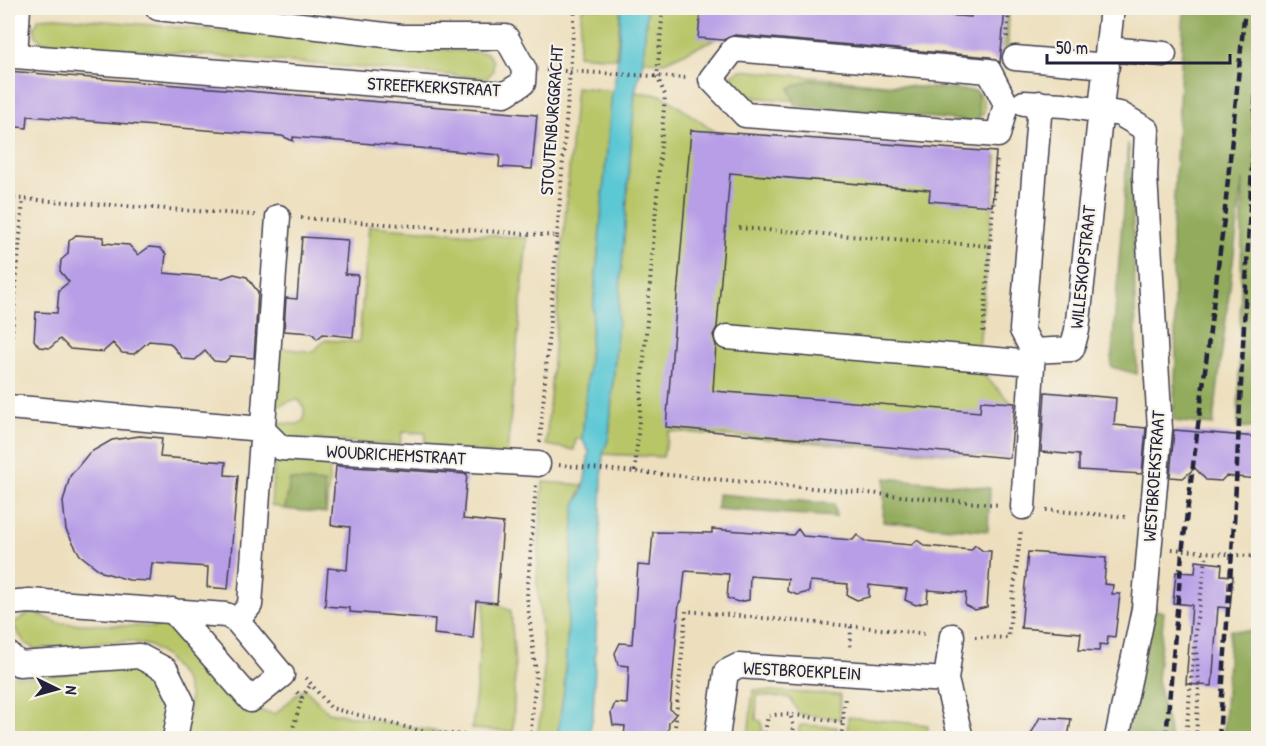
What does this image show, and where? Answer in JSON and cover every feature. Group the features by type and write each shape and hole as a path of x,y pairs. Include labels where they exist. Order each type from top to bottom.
{"street":[{"name":"STREEFKERKSTRAAT","path":"18,8 15,56 506,94 523,83 524,69 506,37 402,38 158,8"},
{"name":"WILLESKOPSTRAAT","path":"1032,357 1072,350 1077,330 1112,8"},
{"path":"734,49 989,71 1006,104 998,135 745,115 711,80 734,49"},
{"path":"1015,58 1164,54"},
{"path":"1023,507 1032,357 1022,330 1040,103"},
{"path":"1006,104 1040,103 1100,111"},
{"name":"WESTBROEKSTRAAT","path":"1100,111 1120,114 1147,130 1145,176 1160,429 1144,609 1116,738"},
{"path":"237,621 250,605 278,217"},
{"path":"727,337 981,359 1032,357"},
{"path":"8,407 262,429"},
{"name":"WOUDRICHEMSTRAAT","path":"262,429 281,448 538,464"},
{"path":"8,603 29,601 172,610 226,615 237,621 293,675 251,700 172,610"},
{"path":"952,636 946,680 961,738"},
{"path":"8,654 20,664 139,656 166,670 182,702 176,738"},
{"name":"WESTBROEKPLEIN","path":"717,738 726,672 738,666 946,680"}],"path":[{"name":"STOUTENBURGGRACHT","path":"530,738 536,675 527,596 575,8"},
{"path":"635,471 665,95 657,76 663,8"},
{"path":"570,72 711,80"},
{"path":"981,359 998,135"},
{"path":"8,198 557,236"},
{"path":"8,395 23,199"},
{"path":"739,228 990,246"},
{"path":"538,464 1130,517"},
{"path":"851,626 952,636 1008,638 1023,507"},
{"path":"1120,516 1125,524"},
{"path":"1252,527 1258,528"},
{"path":"1170,549 1258,557"},
{"path":"1186,738 1195,633 1207,552"},
{"path":"1195,633 1199,685 1196,738"},
{"path":"293,675 310,684 331,708 425,732 507,738"},
{"path":"293,675 302,698"},
{"path":"290,738 302,698 310,684"},
{"path":"768,738 765,732 768,716 782,713 791,717 794,727 792,738"},
{"path":"841,738 843,722"}],"green space":[{"path":"582,8 621,8 616,58 578,55"},
{"path":"647,8 707,8 705,36 718,38 664,62 643,61"},
{"path":"1007,8 1009,8 1007,69 1003,61"},
{"path":"1184,8 1258,8 1258,428 1238,427 1243,180 1213,425 1173,421 1176,359 1172,237"},
{"path":"56,17 487,53 493,61 493,71 487,78 43,42 36,37 34,28 39,18"},
{"path":"740,70 978,93 984,103 984,112 983,115 736,96 730,86 731,76"},
{"path":"811,80 977,91 980,122 796,106 789,88"},
{"path":"576,87 612,91 582,439 576,439 574,450 546,445"},
{"path":"635,92 662,95 717,133 997,157 977,369 1014,405 1009,458 669,431 663,457 603,454 609,437"},
{"path":"1128,143 1132,186 1137,374 1111,367"},
{"path":"8,209 14,209 16,218 8,330"},
{"path":"369,226 527,238 507,455 424,448 426,433 402,432 400,445 287,438 273,423 298,424 304,420 304,408 299,400 290,401 275,408 280,348 313,352 325,340 359,342"},
{"path":"275,453 331,458 326,513 323,483 291,480 285,509 271,505"},
{"path":"885,478 990,488 988,531 883,522"},
{"path":"290,480 324,483 326,513 285,509"},
{"path":"543,482 583,485 575,505 564,690 557,738 537,738 543,696 544,654 537,580"},
{"path":"718,494 834,504 836,517 717,509"},
{"path":"485,601 497,603 511,611 515,667 513,732 472,729"},
{"path":"1155,610 1164,612 1157,680 1171,738 1125,738"},
{"path":"32,611 58,623 157,627 163,621 172,622 245,708 275,714 304,688 328,712 471,738 185,738 190,697 184,679 166,657 150,646 129,641 35,649 25,643 12,624"},
{"path":"1230,630 1258,632 1258,738 1223,738"},
{"path":"108,668 145,670 160,686 167,701 167,717 161,738 8,738 8,673 15,676 40,677"},
{"path":"753,690 840,695 840,719 799,714 790,698 757,695 756,720 761,721 764,738 748,738"},
{"path":"848,717 928,725 927,738 847,738"},
{"path":"800,725 837,727 836,738 797,738"}],"water":[{"path":"621,8 647,8 643,61 635,92 609,437 603,454 593,716 588,738 557,738 564,690 575,505 583,491 589,452 582,439"}],"building":[{"path":"701,8 851,8 971,17 972,8 1005,8 1000,63 990,57 735,35 723,40 698,38"},
{"path":"8,71 537,115 532,169 499,167 500,155 293,137 293,141 282,136 28,116 27,128 8,126"},
{"path":"691,130 996,152 992,206 929,201 930,190 730,173 717,327 713,335 716,345 713,391 980,412 981,401 1015,403 1010,458 666,427"},
{"path":"76,235 104,237 103,243 129,245 138,255 149,247 160,248 166,254 164,273 223,278 234,274 247,277 258,292 254,358 231,356 225,362 214,361 205,351 195,360 183,359 170,343 149,341 134,354 122,353 113,343 103,352 70,349 60,339 50,348 39,347 34,340 36,312 57,313 59,290 69,282 60,271 61,260 68,254 69,241"},
{"path":"302,237 348,240 345,274 358,275 353,337 323,334 317,339 312,333 284,331 286,298 297,299"},
{"path":"1045,392 1116,398 1114,425 1146,428 1142,474 1079,470 1079,455 1041,452"},
{"path":"1174,430 1258,437 1258,479 1226,476 1221,481 1206,480 1195,468 1183,478 1170,477"},
{"path":"140,436 162,438 160,457 226,462 225,475 238,476 228,589 207,587 208,567 152,563 150,581 129,580 102,572 80,555 66,530 63,502 70,476 89,453 112,440"},
{"path":"336,466 467,474 463,519 503,523 497,603 476,601 473,638 434,634 435,619 350,612 350,608 325,606 328,568 347,570 350,527 331,525"},
{"path":"712,529 793,535 798,529 803,536 853,540 857,535 865,541 912,545 917,540 925,546 971,550 975,545 983,551 991,551 987,607 975,610 965,605 966,593 928,590 927,602 916,605 905,600 907,589 869,585 869,597 857,600 847,595 848,584 810,581 809,592 797,595 787,591 788,579 750,576 749,600 738,602 727,598 729,574 685,571 682,600 679,603 670,709 676,714 669,722 668,738 624,738 625,726 613,725 611,713 615,703 627,704 629,666 618,665 615,653 620,643 632,644 638,565 650,566 653,532 712,533"},
{"path":"1028,552 1106,558 1104,584 1113,585 1112,594 1120,594 1115,637 1108,636 1107,645 1100,644 1099,651 1079,650 1081,633 1021,628"},
{"path":"1196,561 1222,564 1221,575 1233,576 1230,608 1218,607 1212,686 1186,684 1192,605 1173,603 1176,572 1195,573"},
{"path":"1040,717 1071,719 1068,738 1029,738"}],"railway":[{"path":"1166,738 1182,553 1224,219 1245,8"},
{"path":"1219,738 1234,523 1258,47"}]}
